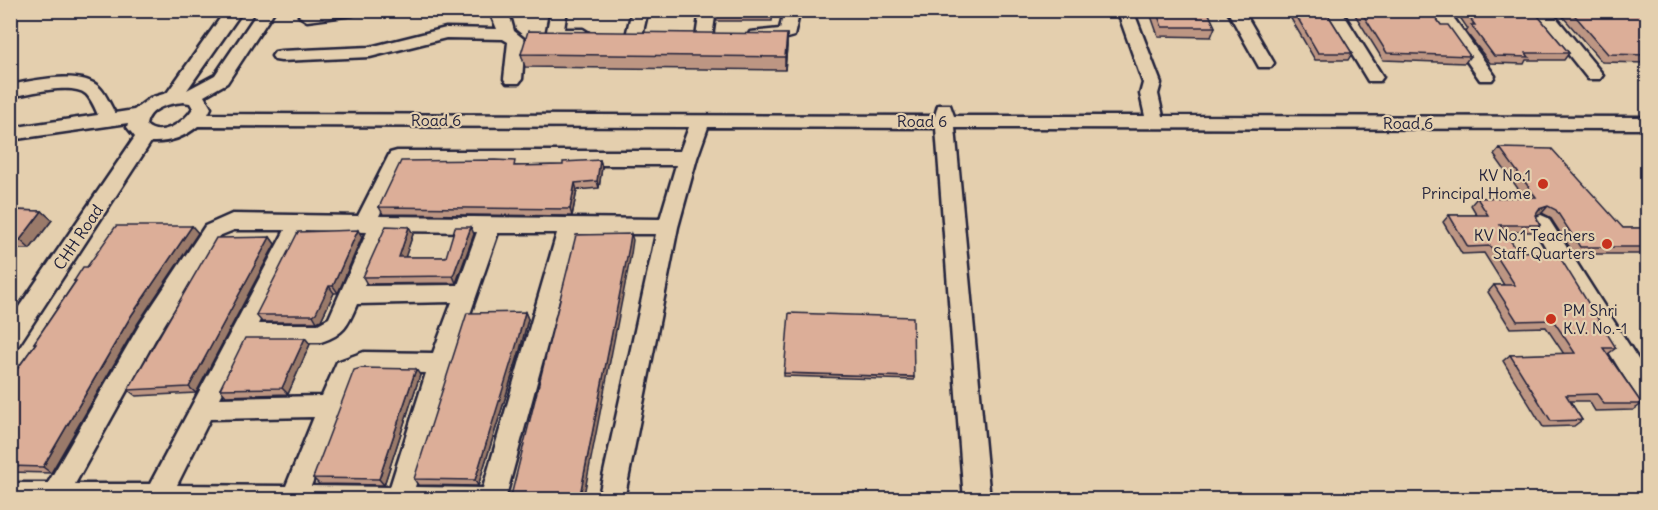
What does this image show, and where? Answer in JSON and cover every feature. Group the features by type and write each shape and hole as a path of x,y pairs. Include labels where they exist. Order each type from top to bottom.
{"street":[{"path":"10,134 110,119 140,125 165,135 177,131 235,10"},
{"path":"10,145 140,125 154,103 191,105 221,79 267,10"},
{"path":"307,16 352,10"},
{"path":"496,10 503,20 506,34"},
{"path":"559,10 554,25 555,31 560,34 640,36 640,10"},
{"path":"704,37 708,10"},
{"path":"740,37 780,35 788,32 792,10"},
{"path":"1110,10 1136,81 1152,109"},
{"path":"1125,10 1152,83 1152,109"},
{"path":"1235,10 1265,63"},
{"path":"1334,10 1374,77"},
{"path":"1438,10 1486,76"},
{"path":"1541,10 1594,75"},
{"path":"281,56 370,51 446,33 506,34 517,40 513,79"},
{"path":"10,91 46,85 82,85 92,89 110,119"},
{"name":"Road 6","path":"191,105 945,115"},
{"name":"Road 6","path":"191,105 701,120 1152,109 1647,110"},
{"name":"Road 6","path":"1152,109 1647,123"},
{"path":"945,115 977,500"},
{"path":"611,500 668,228 687,158 701,120"},
{"name":"CHH Road","path":"10,339 140,125"},
{"path":"241,333 321,333 337,324 350,295 372,226 398,158 687,158"},
{"path":"55,495 148,332 212,231 232,222 372,226 668,228"},
{"path":"1541,223 1647,396"},
{"path":"157,497 298,224"},
{"path":"399,499 441,363 490,226"},
{"path":"492,500 569,227"},
{"path":"350,295 466,293"},
{"path":"294,497 345,369 354,364 441,363"},
{"path":"203,409 330,406"},
{"path":"10,495 482,500"}],"building":[{"path":"716,10 772,10 716,11"},
{"path":"1156,10 1207,10 1215,27 1162,27"},
{"path":"1293,10 1325,10 1352,53 1318,53"},
{"path":"1360,10 1430,10 1441,25 1448,25 1470,56 1387,53"},
{"path":"1464,10 1533,10 1569,53 1526,53 1529,57 1494,56 1471,25 1475,25"},
{"path":"1570,10 1647,10 1645,14 1647,17 1647,55 1608,54"},
{"path":"528,31 787,34 785,57 521,54"},
{"path":"1500,148 1552,149 1623,228 1647,228 1647,247 1580,247 1556,210 1548,206 1539,209 1535,215 1540,225 1500,225 1518,252 1556,251 1616,348 1603,348 1642,404 1604,404 1597,394 1566,395 1582,420 1551,421 1510,355 1575,353 1553,320 1517,321 1494,285 1515,285 1490,246 1468,247 1449,215 1488,215 1477,198 1536,197"},
{"path":"600,160 597,181 575,183 570,209 379,207 401,161 515,161 514,166 563,165 563,162"},
{"path":"10,210 42,211 20,240 10,240"},
{"path":"116,226 192,226 131,316 43,467 10,466 10,379 36,343 34,343 83,267 87,267"},
{"path":"386,226 409,227 399,257 446,257 455,227 471,227 453,276 363,277"},
{"path":"358,230 333,286 329,286 316,313 313,315 256,315 298,232"},
{"path":"631,234 579,500 510,500 576,235"},
{"path":"270,237 189,387 128,390 216,238"},
{"path":"525,312 475,480 414,479 467,313"},
{"path":"789,313 913,317 914,377 784,373"},
{"path":"245,338 305,338 282,388 220,389"},
{"path":"361,368 416,369 379,479 313,478 354,370"}],"place":[{"name":"KV No.1 Principal Home","path":"1543,184"},
{"name":"KV No.1 Teachers Staff Quarters","path":"1607,244"},
{"name":"PM Shri K.V. No.-1","path":"1551,319"}]}
